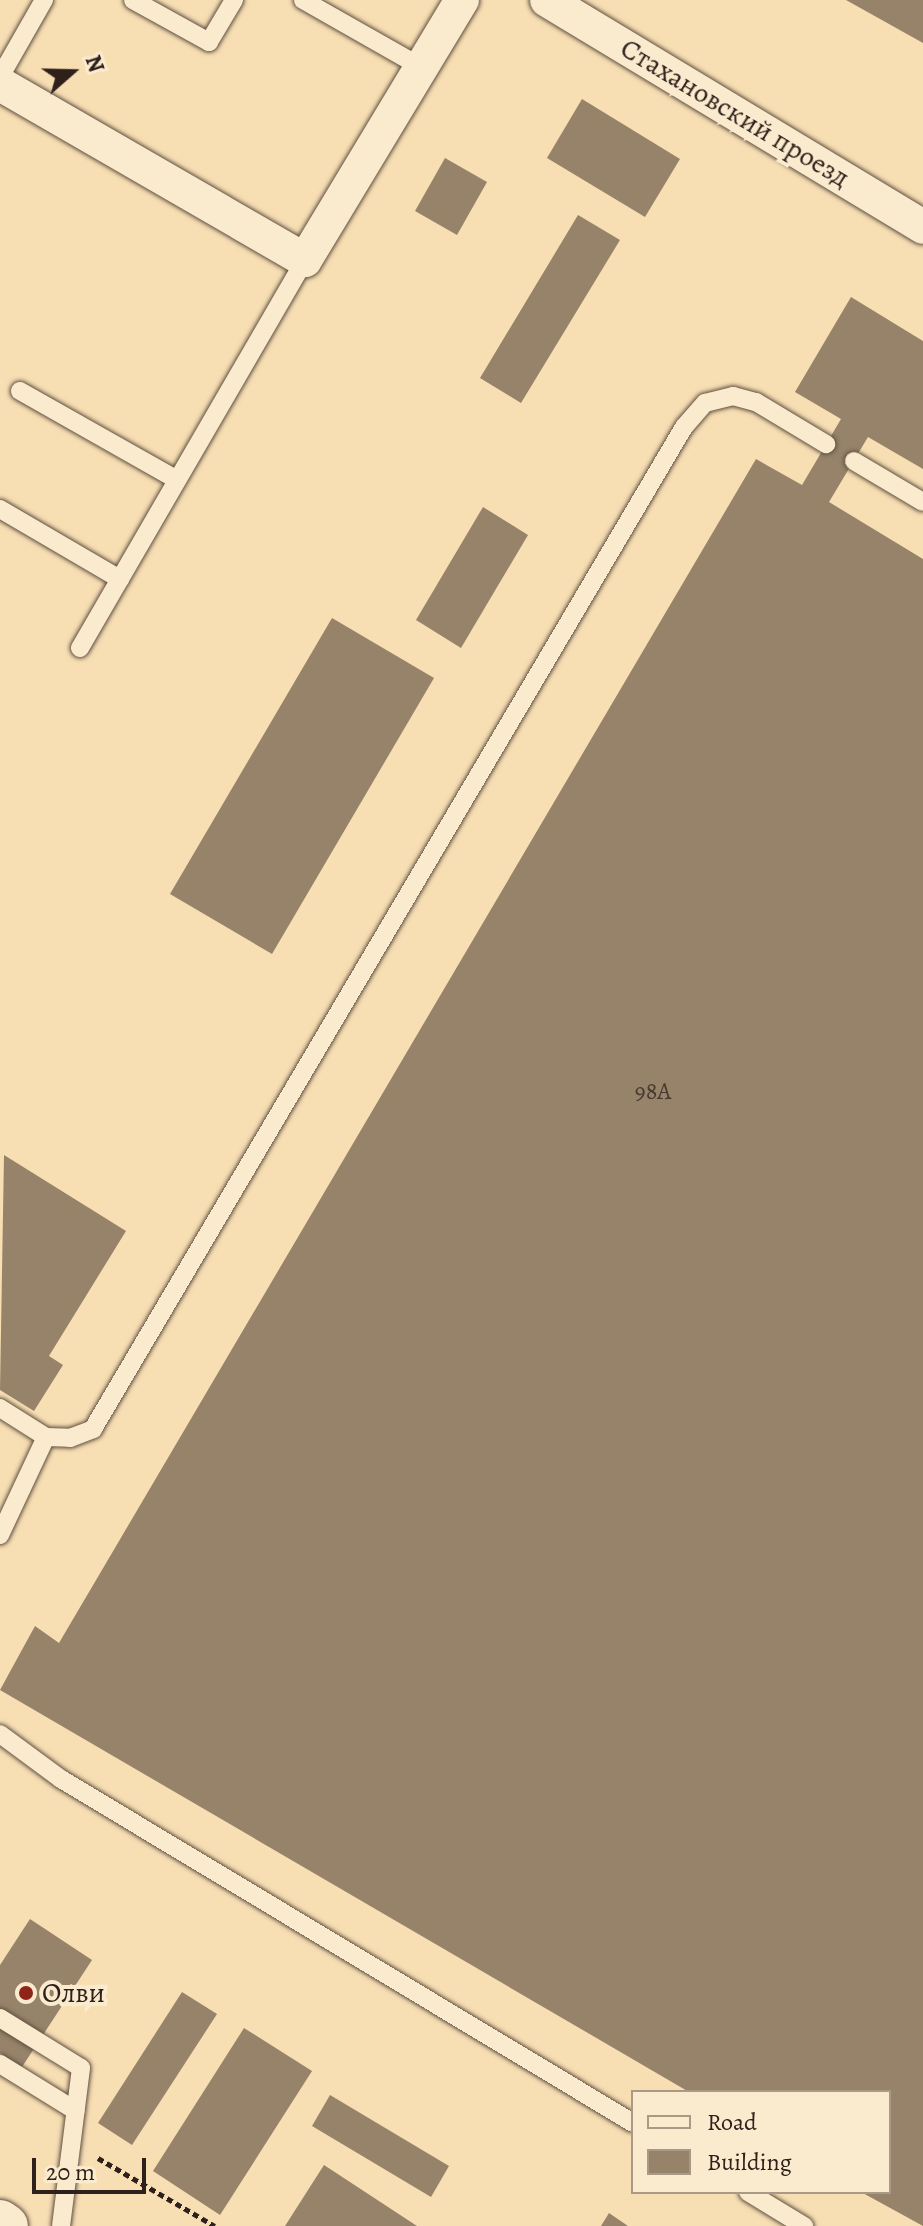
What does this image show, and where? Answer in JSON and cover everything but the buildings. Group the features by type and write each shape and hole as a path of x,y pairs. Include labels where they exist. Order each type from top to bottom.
{"main road":[{"path":"0,2222 6,2226"}],"street":[{"path":"0,84 305,260 462,0"},
{"name":"Стахановский проезд","path":"547,0 923,227"}],"lane":[{"path":"0,77 44,0"},
{"path":"133,0 209,42 234,0"},
{"path":"303,0 421,67"},
{"path":"80,648 305,260"},
{"path":"20,391 177,480"},
{"path":"0,1408 46,1437 70,1438 93,1429 684,427 705,403 733,396 756,402 826,444"},
{"path":"854,461 923,502"},
{"path":"0,509 120,579"},
{"path":"0,1535 46,1437"},
{"path":"0,1734 61,1779 631,2122"},
{"path":"0,2018 81,2068 61,2226"},
{"path":"0,2064 76,2111"},
{"path":"751,2194 804,2226"}],"path":[{"path":"73,2144 215,2226"}],"place":[{"name":"Олви","path":"26,1993"}]}
